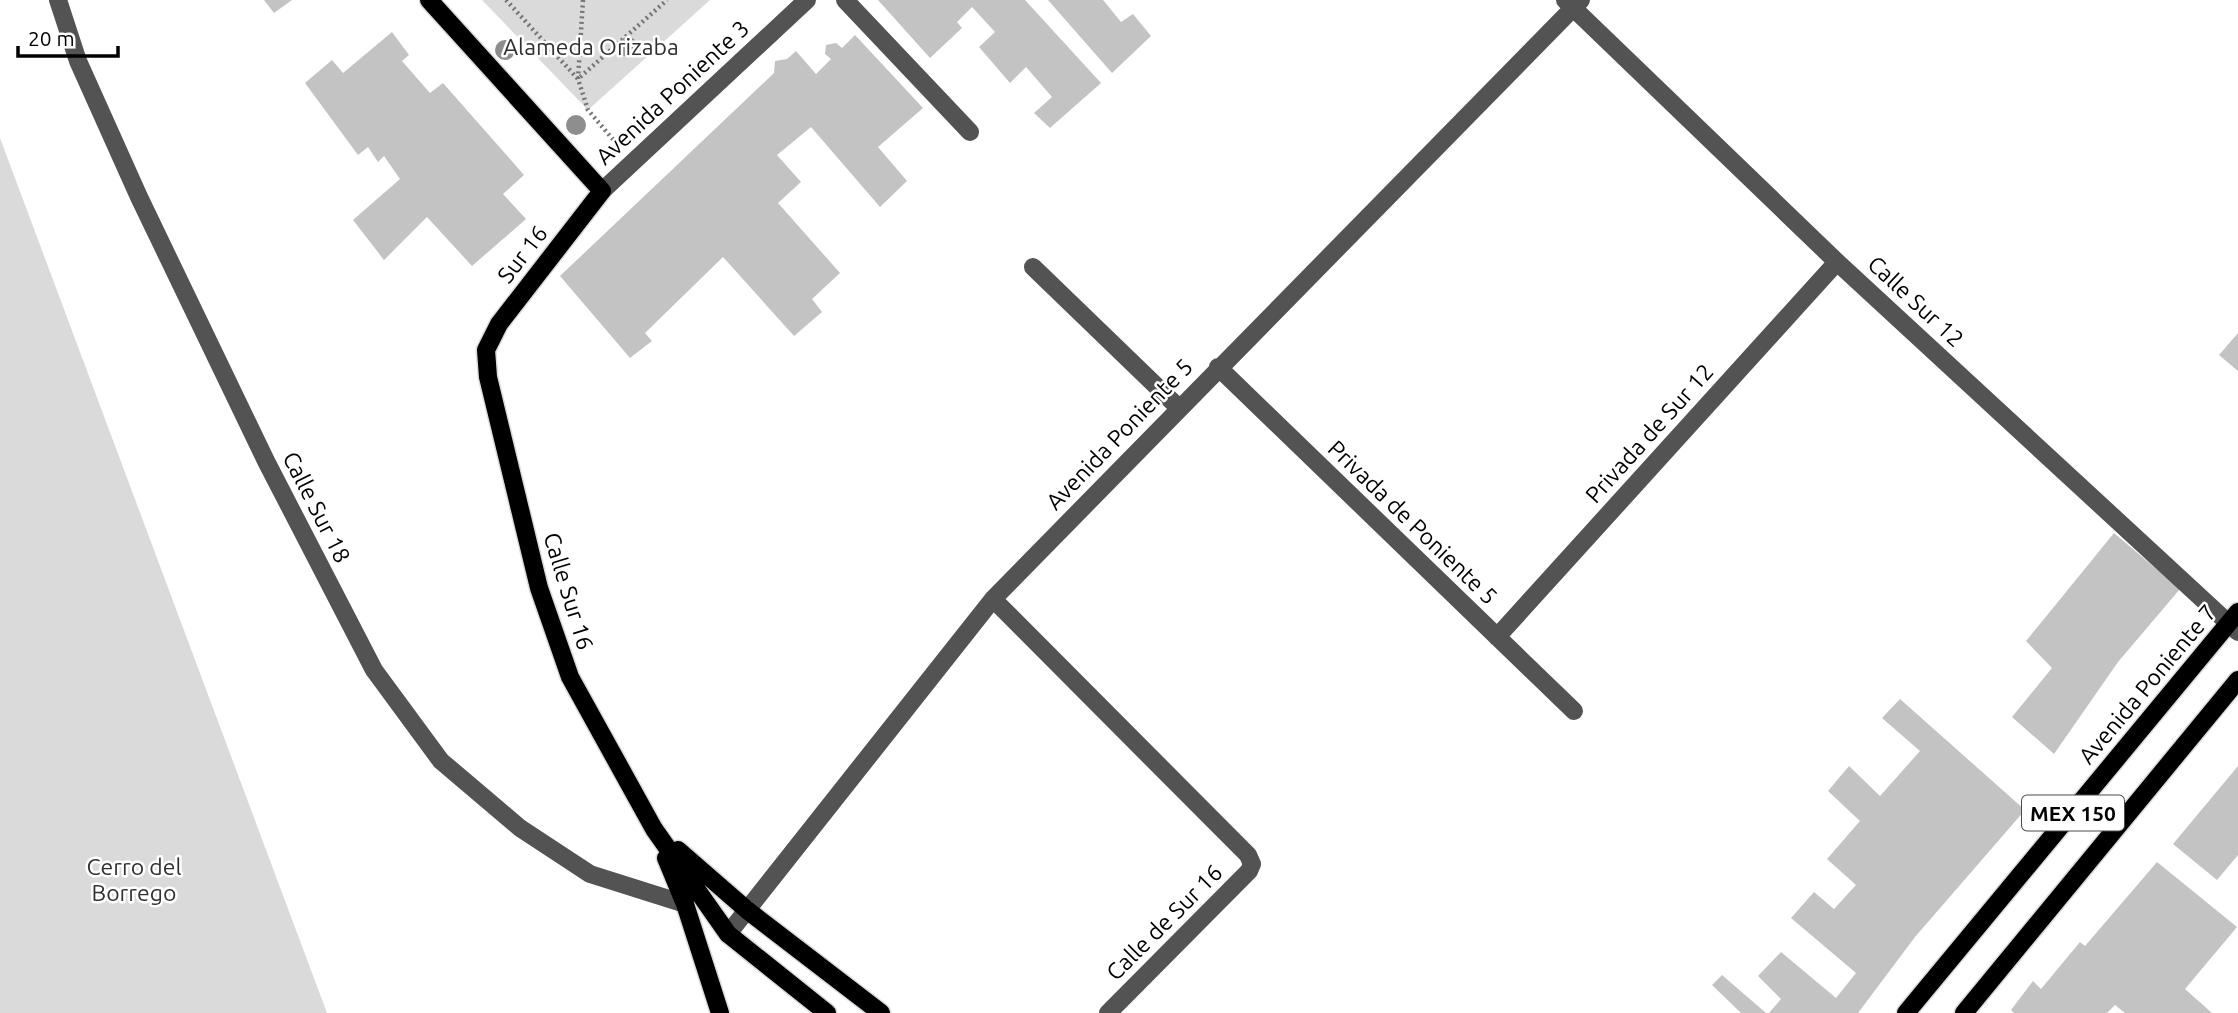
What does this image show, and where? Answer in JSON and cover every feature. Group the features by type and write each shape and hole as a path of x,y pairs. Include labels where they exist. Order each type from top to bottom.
{"main road":[{"path":"429,0 601,191"},
{"name":"Sur 16","path":"486,349 499,324 601,191"},
{"name":"Calle Sur 16","path":"486,349 488,377 536,575 566,664 654,829 728,934 827,1013"},
{"name":"Avenida Poniente 7","path":"1906,1013 2235,623"},
{"name":"MEX 150","path":"1964,1013 2238,680"},
{"path":"654,829 685,904 720,1013"},
{"name":"Calle Sur 16","path":"654,829 747,910 881,1013"}],"street":[{"name":"Calle Sur 18","path":"58,0 78,61 145,209 266,461 374,670 441,761 520,828 590,874 685,904"},
{"name":"Avenida Poniente 3","path":"601,191 807,0"},
{"path":"845,0 971,132"},
{"name":"Calle Sur 12","path":"1573,3 1837,262 2235,623"},
{"name":"Avenida Poniente 5","path":"728,934 993,599 1573,3"},
{"name":"Privada de Sur 12","path":"1497,637 1837,262"},
{"path":"1033,267 1180,408"},
{"name":"Privada de Poniente 5","path":"1218,367 1574,711"},
{"name":"Calle de Sur 16","path":"993,599 1248,855 1252,864 1249,871 1108,1013"}],"path":[{"path":"506,0 578,79"},
{"path":"583,0 578,79 588,110 633,162"},
{"path":"578,79 667,0"}],"green space":[{"name":"Alameda Orizaba","path":"482,0 710,0 588,110"},
{"name":"Cerro del Borrego","path":"0,138 327,1013 0,1013"}],"building":[{"path":"264,0 292,0 274,13"},
{"path":"878,0 1025,0 1101,83 1050,128 1034,113 1052,97 1026,67 1010,83 979,47 995,32 972,7 957,22 962,28 930,58"},
{"path":"1048,0 1103,0 1121,22 1133,14 1151,36 1112,73"},
{"path":"392,32 409,55 402,61 430,93 443,83 524,175 503,194 526,219 472,266 427,217 384,260 353,220 400,179 384,156 378,162 368,147 358,155 305,83 332,60 343,73"},
{"path":"855,35 923,108 878,147 907,181 880,207 811,127 777,155 801,182 778,203 840,273 812,299 822,312 794,336 723,257 645,333 652,341 630,358 560,276 774,73 775,61 787,59 796,51 816,74 831,59 825,54 826,45 836,43 842,48"},
{"path":"2238,333 2238,371 2219,355"},
{"path":"2114,533 2180,589 2118,662 2054,754 2012,717 2052,668 2026,641"},
{"path":"1900,699 2025,810 1915,937 1858,1013 1769,1013 1781,999 1758,976 1781,952 1836,998 1856,973 1791,918 1814,892 1834,909 1856,885 1827,859 1860,821 1828,791 1849,766 1880,796 1920,751 1882,718"},
{"path":"2238,766 2238,855 2217,880 2173,844"},
{"path":"2157,862 2237,927 2185,989 2212,1013 2125,1013 2115,1005 2107,1013 2014,1013 2011,1010 2033,981 2041,989 2080,942 2085,946"},
{"path":"1722,975 1766,1013 1741,1013 1712,985"}]}
